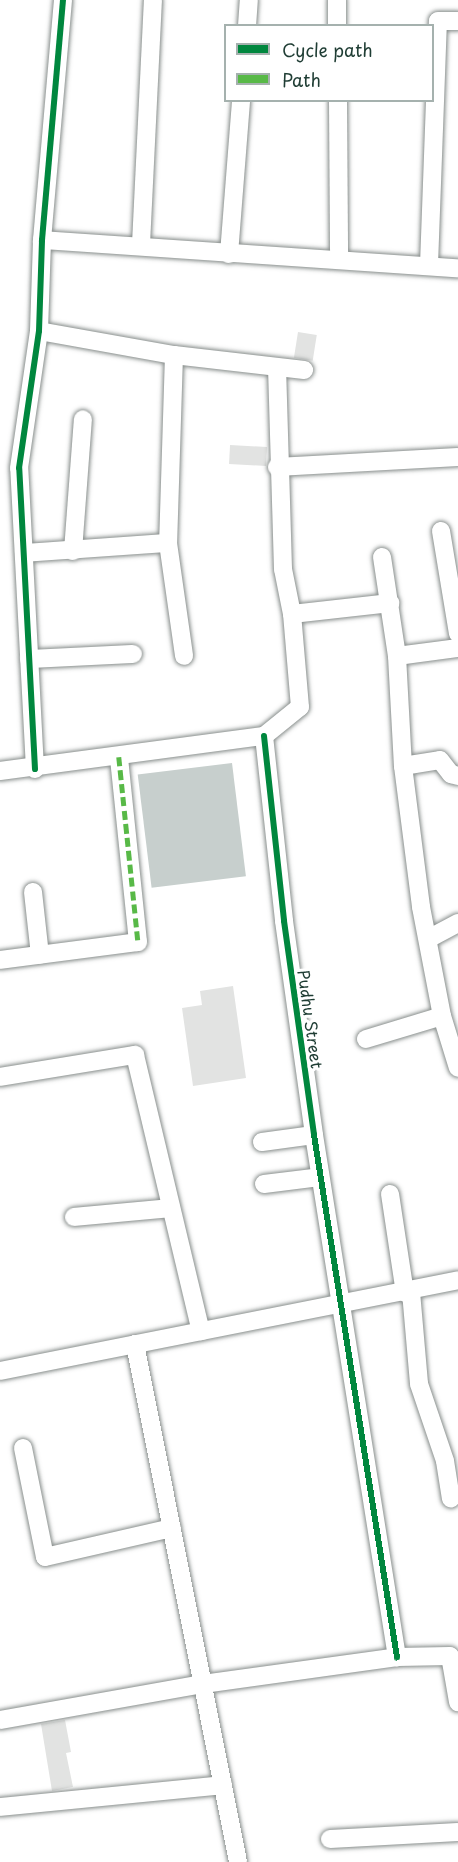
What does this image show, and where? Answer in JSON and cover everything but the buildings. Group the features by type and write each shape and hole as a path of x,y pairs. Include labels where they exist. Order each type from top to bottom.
{"street":[{"path":"35,769 19,468 39,331 42,240 63,0"},
{"path":"141,244 153,0"},
{"path":"247,24 249,0"},
{"path":"337,0 337,24"},
{"path":"429,265 438,21 458,21"},
{"path":"229,254 241,102"},
{"path":"338,102 339,260"},
{"path":"42,240 141,244 229,254 458,268"},
{"path":"39,331 174,355 304,370"},
{"path":"174,355 168,543 184,656"},
{"path":"0,771 35,769 264,736 300,707 292,614 284,569 277,467 277,368"},
{"path":"74,551 83,419"},
{"path":"277,467 458,457"},
{"path":"441,531 458,634"},
{"path":"24,554 168,543"},
{"path":"382,557 397,656 402,766 442,1016 458,1068"},
{"path":"292,614 390,603"},
{"path":"397,656 458,648"},
{"path":"29,659 133,654"},
{"name":"Pudhu Street","path":"264,736 284,921 320,1177 397,1657"},
{"path":"0,960 138,942 119,757"},
{"path":"402,766 440,760 451,774 458,776"},
{"path":"33,892 40,955"},
{"path":"428,939 458,923"},
{"path":"366,1039 442,1016"},
{"path":"0,1077 135,1055 201,1331"},
{"path":"262,1142 314,1135"},
{"path":"264,1184 320,1177"},
{"path":"390,1194 408,1293 419,1384 444,1461 451,1499"},
{"path":"74,1217 171,1208"},
{"path":"0,1371 339,1304 408,1293 458,1280"},
{"path":"135,1344 238,1862"},
{"path":"23,1448 45,1557 172,1528"},
{"path":"0,1720 203,1684 397,1657 450,1656 458,1702"},
{"path":"0,1807 223,1785"},
{"path":"330,1839 458,1832"}],"shaded area":[{"path":"232,763 246,876 152,888 138,775"}],"marked path":[{"path":"119,757 138,942"}],"cycle path":[{"path":"35,769 19,468 39,331 42,240 63,0"},
{"path":"264,736 284,921 314,1135 397,1657"}]}
